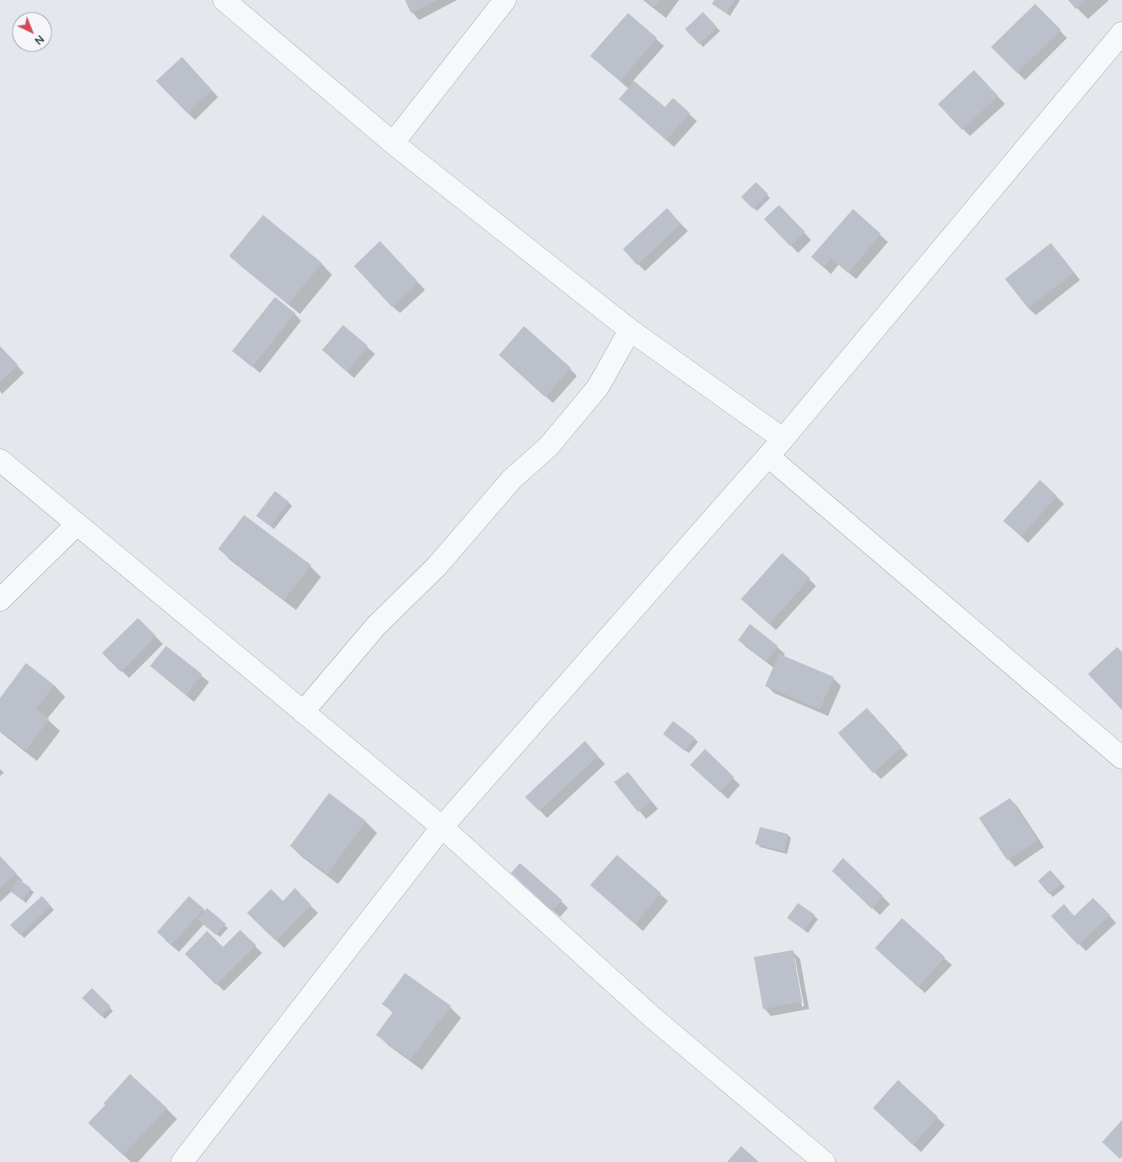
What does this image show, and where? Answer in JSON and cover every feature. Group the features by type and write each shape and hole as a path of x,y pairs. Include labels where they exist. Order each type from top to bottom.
{"street":[{"path":"224,0 393,143 630,330 783,439"},
{"path":"393,143 505,0"},
{"path":"182,1162 442,827 783,439 1122,33"},
{"path":"303,712 376,626 437,566 512,479 549,446 598,388 630,330"},
{"path":"768,456 1122,758"},
{"path":"0,460 442,827 652,1016 824,1162"},
{"path":"0,600 77,524"}],"building":[{"path":"405,0 437,0 411,13"},
{"path":"645,0 660,0 654,7"},
{"path":"714,0 735,0 726,13 712,4"},
{"path":"1068,0 1086,0 1076,9"},
{"path":"1035,4 1061,30 1017,73 991,47"},
{"path":"703,12 717,27 699,44 685,29"},
{"path":"628,13 657,38 620,81 590,56"},
{"path":"182,57 212,90 187,113 156,81"},
{"path":"974,70 998,96 962,130 938,104"},
{"path":"634,81 665,107 673,98 690,113 666,140 619,99"},
{"path":"756,182 768,194 753,209 741,197"},
{"path":"779,205 805,232 790,246 764,219"},
{"path":"667,208 681,224 637,265 623,249"},
{"path":"853,209 881,234 848,273 831,258 823,267 811,257"},
{"path":"263,215 322,263 288,304 229,256"},
{"path":"380,241 418,282 392,307 354,266"},
{"path":"1051,243 1073,273 1028,308 1005,279"},
{"path":"275,297 295,313 252,367 232,351"},
{"path":"343,325 368,346 347,371 322,350"},
{"path":"524,326 571,368 545,397 499,355"},
{"path":"0,346 18,365 0,382"},
{"path":"1040,480 1057,496 1021,536 1003,521"},
{"path":"275,491 289,502 270,526 256,516"},
{"path":"244,515 311,565 284,600 218,549"},
{"path":"782,553 810,578 769,624 741,599"},
{"path":"138,618 156,636 121,672 102,653"},
{"path":"750,624 778,646 766,661 738,640"},
{"path":"166,646 202,674 186,695 150,666"},
{"path":"1117,647 1122,652 1122,710 1088,674"},
{"path":"779,654 834,677 820,709 765,686"},
{"path":"26,663 54,685 36,709 49,719 26,750 0,731 0,698"},
{"path":"867,708 902,747 873,773 838,733"},
{"path":"673,721 695,738 685,751 663,734"},
{"path":"585,741 598,756 539,811 525,797"},
{"path":"705,749 734,777 720,792 690,765"},
{"path":"628,772 651,801 638,812 614,782"},
{"path":"329,793 366,821 327,874 290,846"},
{"path":"1010,798 1038,840 1007,860 979,818"},
{"path":"760,827 788,834 784,851 755,844"},
{"path":"617,855 661,893 635,924 590,885"},
{"path":"0,856 16,873 0,888"},
{"path":"843,858 883,896 872,909 832,871"},
{"path":"520,863 562,900 552,911 511,873"},
{"path":"1050,870 1062,883 1049,894 1038,881"},
{"path":"18,879 31,888 22,900 10,891"},
{"path":"295,888 311,905 276,941 247,913 271,889 283,901"},
{"path":"42,896 51,906 20,935 10,925"},
{"path":"189,896 204,909 171,945 157,932"},
{"path":"1093,898 1110,915 1078,945 1051,916 1064,904 1074,916"},
{"path":"798,903 815,915 804,930 787,918"},
{"path":"207,908 226,924 216,935 197,919"},
{"path":"902,918 945,957 918,987 875,948"},
{"path":"240,930 256,945 216,985 185,954 207,931 223,947"},
{"path":"793,950 802,1002 763,1009 754,957"},
{"path":"405,973 451,1006 410,1060 376,1035 393,1012 382,1004"},
{"path":"92,988 111,1007 101,1016 82,998"},
{"path":"130,1074 167,1108 123,1155 88,1123"},
{"path":"898,1080 938,1117 913,1145 873,1108"},
{"path":"1122,1120 1122,1156 1120,1159 1102,1142"},
{"path":"741,1146 759,1162 727,1162"}]}
